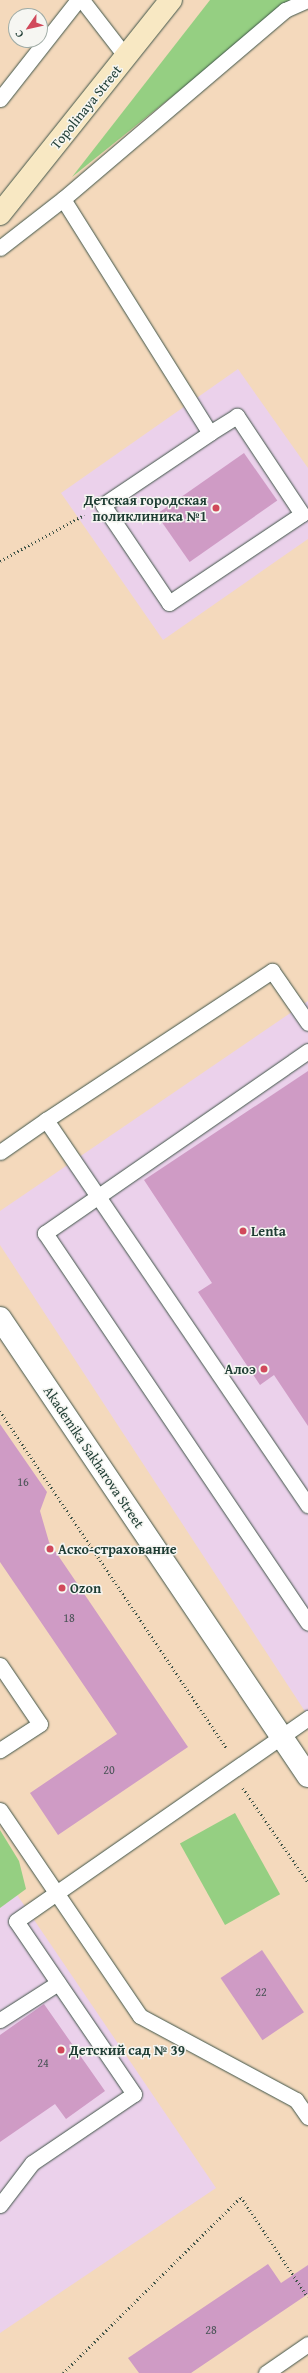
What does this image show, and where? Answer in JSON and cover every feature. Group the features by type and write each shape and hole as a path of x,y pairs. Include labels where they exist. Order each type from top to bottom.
{"main road":[{"name":"Topolinaya Street","path":"0,214 171,0"}],"street":[{"name":"Akademika Sakharova Street","path":"0,1318 308,1776"}],"lane":[{"path":"0,99 78,0"},
{"path":"82,0 126,57"},
{"path":"0,248 64,199 296,0"},
{"path":"285,10 307,0"},
{"path":"64,199 210,434"},
{"path":"237,416 302,514 169,603 103,505 210,434 237,416"},
{"path":"0,1152 272,971 308,1023"},
{"path":"308,1051 99,1198 45,1233 308,1623"},
{"path":"46,1120 308,1505"},
{"path":"0,1665 40,1724 0,1750"},
{"path":"0,2205 32,2163 134,2094 16,1921 57,1891 308,1718"},
{"path":"0,1810 57,1891 140,2016 296,2100 308,2117"},
{"path":"0,2020 58,1982"},
{"path":"266,2373 308,2344"}],"path":[{"path":"0,561 103,505"},
{"path":"0,1411 226,1744 231,1771 308,1882"},
{"path":"63,2373 241,2197 308,2297"}],"shaded area":[{"path":"238,369 308,468 308,539 163,640 61,493"},
{"path":"308,1001 308,1716 0,1245 0,1211"},
{"name":"Детский сад № 39","path":"7,1880 216,2188 0,2333 0,1885"}],"green space":[{"path":"210,0 292,0 72,177"},
{"path":"235,1813 280,1894 225,1925 180,1844"},
{"path":"0,1830 19,1861 26,1889 0,1908"}],"building":[{"name":"Детская городская поликлиника №1","path":"244,453 277,501 190,562 156,514"},
{"name":"Lenta","path":"308,1071 308,1426 274,1375 260,1385 198,1292 212,1283 144,1180"},
{"path":"0,1424 47,1492 40,1511 49,1542 188,1747 58,1835 30,1793 117,1734 0,1562"},
{"path":"262,1950 304,2012 262,2040 221,1978"},
{"path":"44,2004 105,2091 66,2119 55,2104 0,2142 0,2035"},
{"path":"268,2264 281,2283 308,2265 308,2294 191,2373 139,2373 128,2358"}],"place":[{"name":"Детская городская поликлиника №1","path":"216,508"},
{"name":"Lenta","path":"243,1231"},
{"name":"Алоэ","path":"264,1369"},
{"name":"Аско-страхование","path":"50,1549"},
{"name":"Ozon","path":"62,1588"},
{"name":"Детский сад № 39","path":"61,2050"}]}
